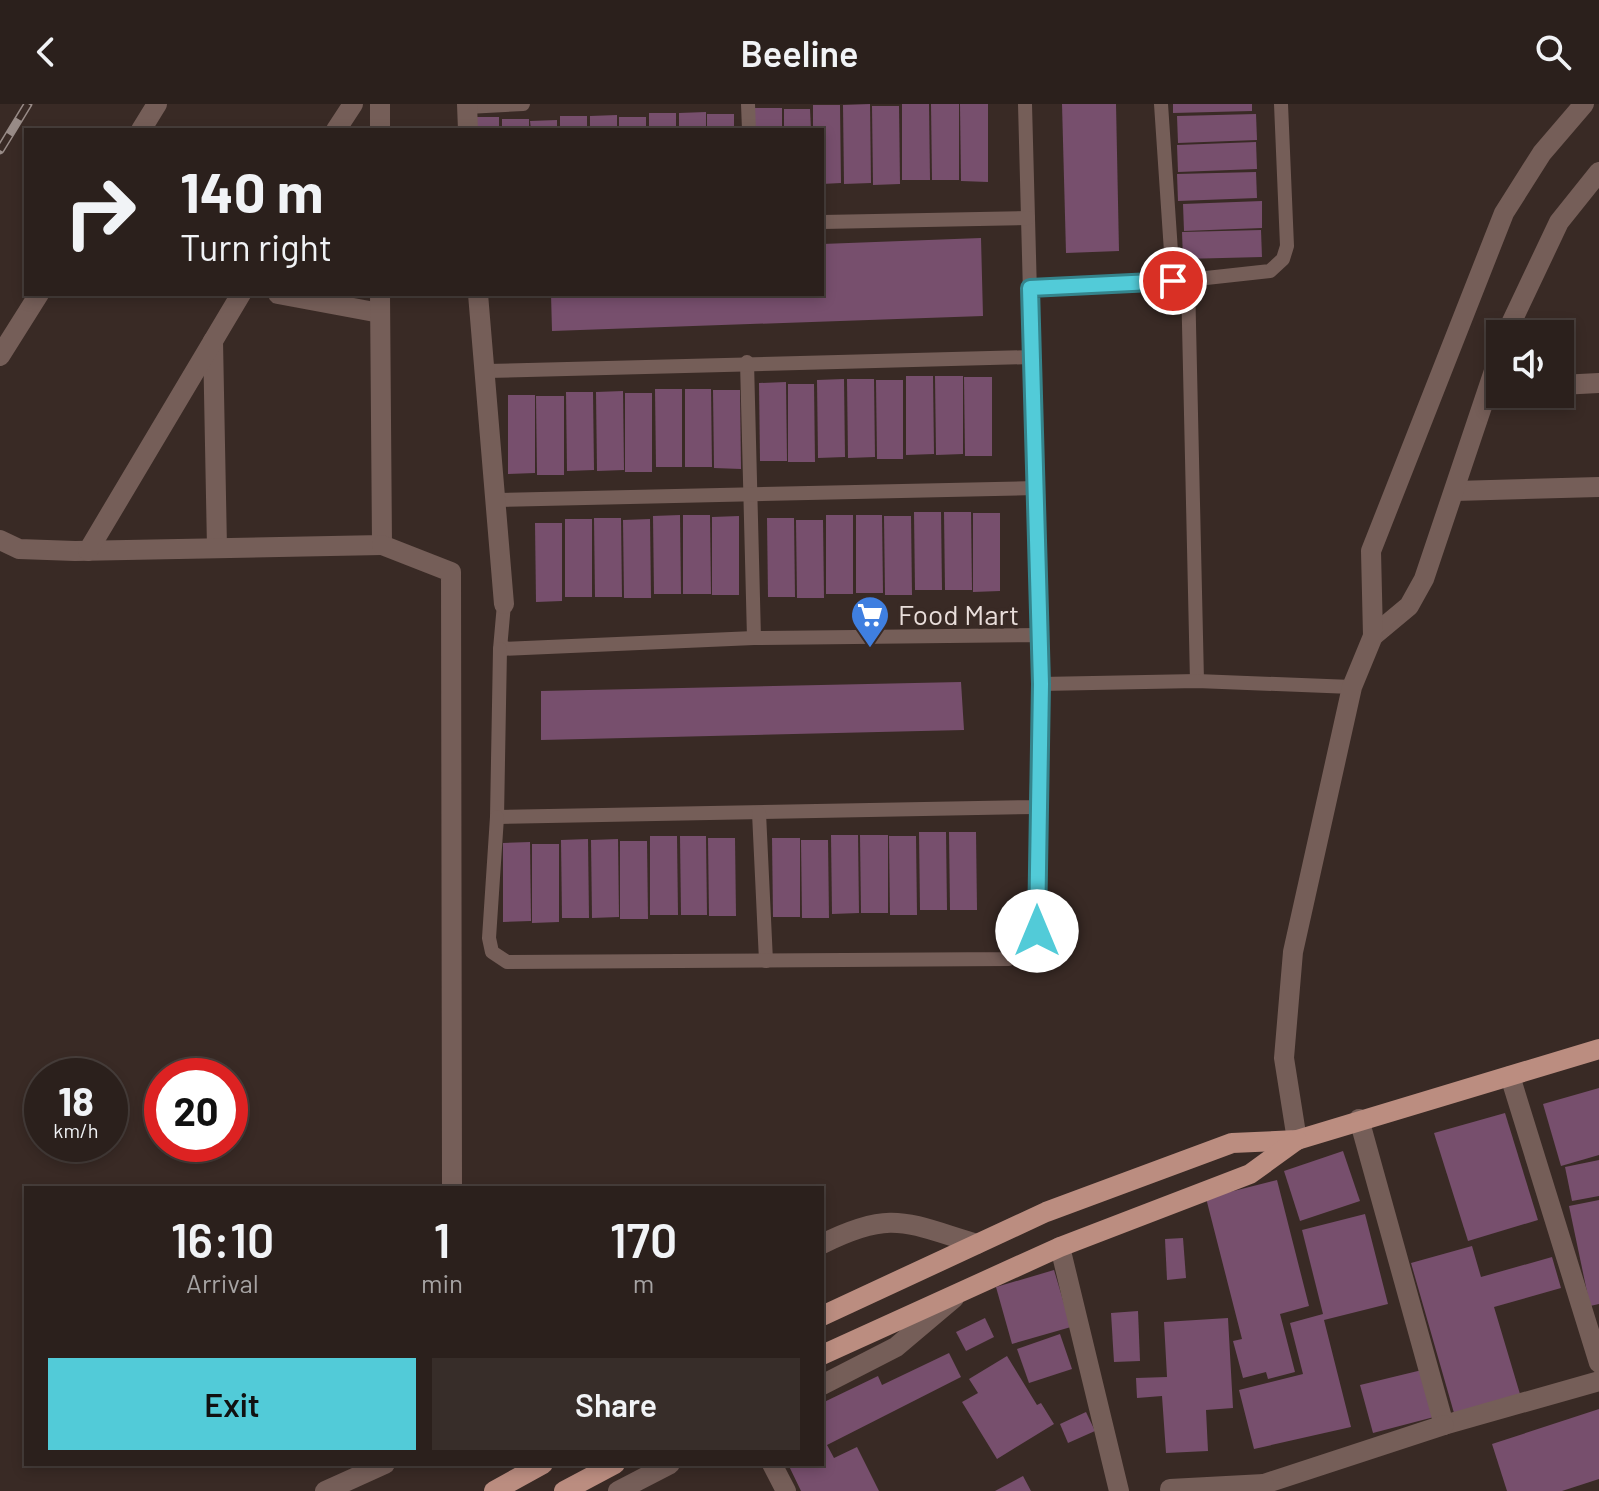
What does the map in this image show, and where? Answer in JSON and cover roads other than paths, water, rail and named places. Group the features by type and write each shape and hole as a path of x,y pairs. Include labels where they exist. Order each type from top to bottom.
{"main road":[{"path":"824,1315 1046,1212 1232,1143 1297,1140 1599,1049"},
{"path":"829,1352 1060,1247 1250,1174 1297,1140"},
{"path":"494,1491 539,1466"},
{"path":"564,1491 611,1466"}],"street":[{"path":"142,128 157,104"},
{"path":"337,128 353,104"},
{"path":"380,104 380,128"},
{"path":"1297,1140 1284,1058 1293,952 1352,687 1373,636 1371,551 1504,213 1542,153 1584,104"},
{"path":"467,105 468,128"},
{"path":"1513,320 1559,222 1599,172"},
{"path":"0,356 38,296"},
{"path":"88,551 240,296"},
{"path":"298,296 380,304 382,545"},
{"path":"478,296 498,500 504,604"},
{"path":"213,341 217,548"},
{"path":"1574,384 1599,383"},
{"path":"1373,636 1409,606 1424,579 1488,408"},
{"path":"1455,491 1599,487"},
{"path":"0,540 19,549 88,551 382,545 451,572 452,1186"},
{"path":"1510,1076 1599,1363"},
{"path":"1359,1119 1444,1425"},
{"path":"824,1243 860,1225 897,1220 977,1244"},
{"path":"1060,1247 1119,1491"},
{"path":"824,1384 896,1347 964,1291"},
{"path":"1168,1490 1264,1487 1444,1425 1599,1381"},
{"path":"325,1491 381,1466"},
{"path":"618,1491 666,1466"},
{"path":"773,1466 786,1491"}],"lane":[{"path":"467,105 523,104"},
{"path":"748,104 749,128"},
{"path":"504,604 500,649 497,817 489,938 492,952 507,962 1009,959 1024,949 1037,931 1036,807 1041,684 1025,104"},
{"path":"1161,104 1180,280 1197,681"},
{"path":"1030,288 1180,280 1270,271 1283,259 1287,246 1281,104"},
{"path":"824,222 1028,218"},
{"path":"487,371 1032,357"},
{"path":"747,362 754,638"},
{"path":"498,500 1035,488"},
{"path":"500,649 754,638 1039,635"},
{"path":"1041,684 1197,681 1352,687"},
{"path":"497,817 1036,807"},
{"path":"759,813 766,961"}],"railway":[{"path":"0,150 28,104"}],"place":[{"name":"Food Mart","path":"870,649"}]}
